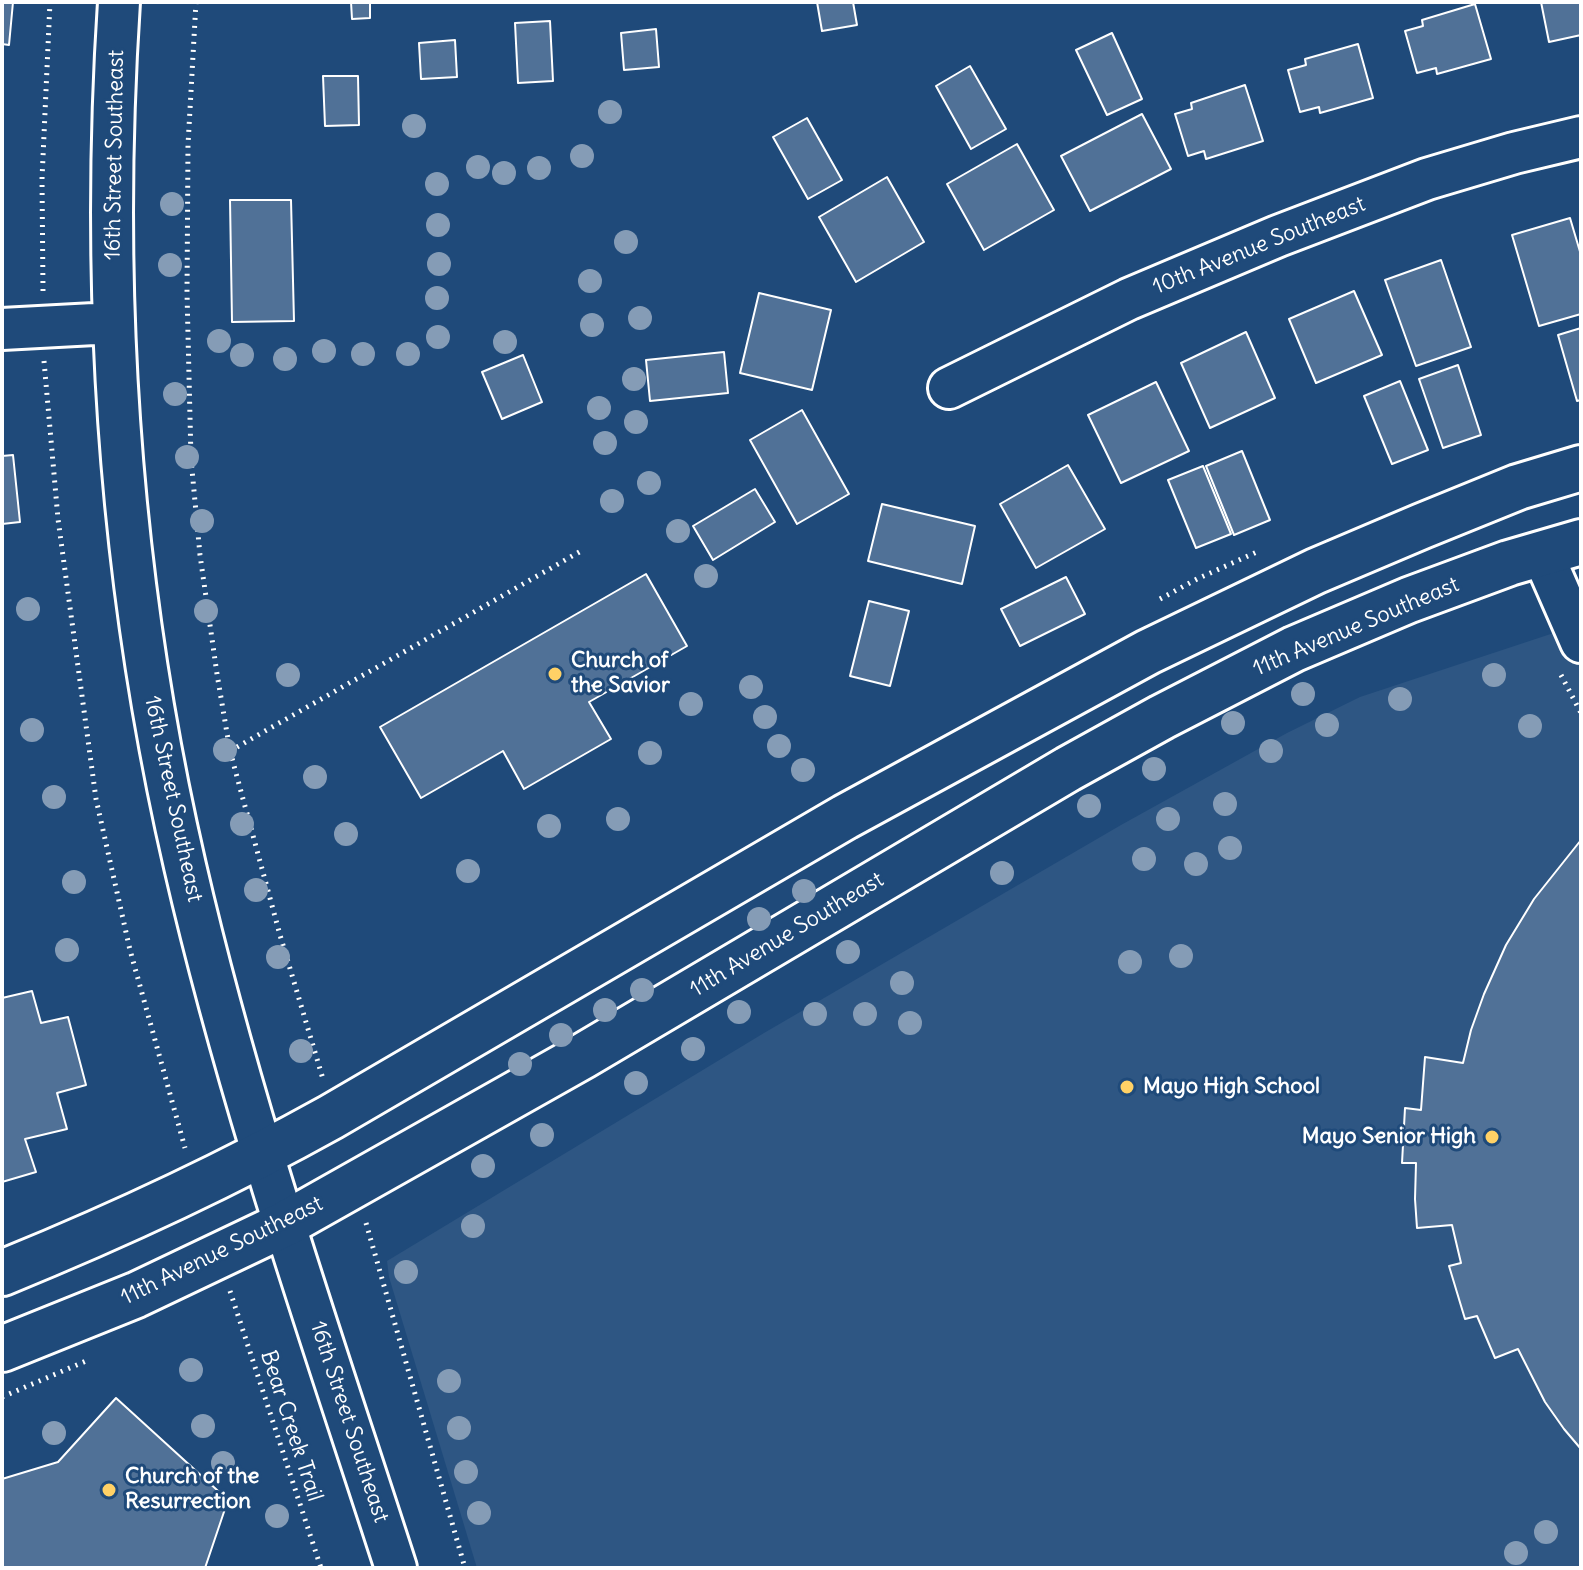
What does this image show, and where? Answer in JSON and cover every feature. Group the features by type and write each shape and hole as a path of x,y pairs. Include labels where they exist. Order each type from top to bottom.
{"main road":[{"path":"2,1273 197,1188 262,1155 845,817 1148,652 1316,571 1409,531 1518,487 1581,468"},
{"name":"11th Avenue Southeast","path":"2,1349 136,1295 285,1224 583,1056 1068,769 1294,649 1409,600 1509,563 1561,548"}],"street":[{"name":"16th Street Southeast","path":"119,2 113,83 113,323 131,560 142,647 184,864 218,1001 262,1155 396,1568"},
{"name":"10th Avenue Southeast","path":"949,388 1129,299 1278,236 1427,179 1581,137"},
{"path":"2,329 113,323"},
{"path":"1561,548 1581,642"}],"path":[{"path":"43,283 42,179 50,2"},
{"path":"196,2 188,145 187,293 191,459 200,555 230,751 325,1084"},
{"path":"45,371 58,519 96,799 130,950 187,1154"},
{"path":"230,751 581,551"},
{"path":"375,1251 465,1568"},
{"name":"Bear Creek Trail","path":"231,1293 321,1568"}],"shaded area":[{"name":"Mayo High School","path":"1581,624 1581,1568 477,1568 389,1277 387,1261 764,1033 1121,825 1287,733 1360,697"}],"building":[{"path":"2,2 13,2 9,45 2,44"},
{"path":"351,2 370,2 370,18 352,19"},
{"path":"817,2 853,2 857,25 822,31"},
{"path":"1541,2 1581,2 1581,35 1549,42"},
{"path":"1475,4 1491,59 1437,74 1436,68 1417,73 1405,31 1423,26 1422,20"},
{"path":"550,21 553,81 518,83 515,23"},
{"path":"656,29 659,67 624,70 621,33"},
{"path":"1112,33 1142,99 1107,115 1076,50"},
{"path":"455,40 457,77 421,79 419,43"},
{"path":"1358,44 1373,98 1320,113 1319,107 1300,112 1288,70 1306,65 1305,59"},
{"path":"970,66 1006,129 971,149 936,86"},
{"path":"323,76 358,76 359,125 325,126"},
{"path":"1245,85 1263,141 1206,159 1204,151 1188,156 1175,114 1192,109 1191,103"},
{"path":"1142,114 1171,169 1090,211 1061,156"},
{"path":"807,118 842,180 808,199 773,137"},
{"path":"1017,144 1054,210 984,250 947,184"},
{"path":"887,177 924,242 856,282 819,217"},
{"path":"230,200 291,200 294,321 232,322"},
{"path":"1570,218 1581,255 1581,314 1539,326 1512,235"},
{"path":"1441,260 1471,347 1416,366 1385,280"},
{"path":"1354,291 1382,355 1316,383 1289,319"},
{"path":"759,293 831,310 812,390 740,373"},
{"path":"1581,328 1581,400 1577,401 1558,335"},
{"path":"1246,332 1275,398 1210,428 1181,363"},
{"path":"724,352 728,393 650,401 646,360"},
{"path":"523,355 542,402 502,419 482,372"},
{"path":"1458,365 1481,435 1443,448 1419,379"},
{"path":"1400,381 1428,450 1392,464 1364,396"},
{"path":"1156,382 1189,451 1121,483 1088,415"},
{"path":"802,410 849,494 797,524 750,440"},
{"path":"1242,451 1270,520 1234,535 1206,466"},
{"path":"13,455 20,522 2,524 2,456"},
{"path":"1068,465 1105,529 1036,568 1000,504"},
{"path":"1203,466 1231,534 1196,548 1168,480"},
{"path":"755,489 775,522 713,560 693,526"},
{"path":"882,504 975,526 962,584 868,561"},
{"name":"Church of the Savior","path":"646,574 687,646 589,702 611,739 524,789 503,751 421,798 380,727"},
{"path":"1066,577 1085,614 1020,646 1001,609"},
{"path":"869,601 909,611 890,686 850,676"},
{"name":"Mayo Senior High","path":"1581,840 1581,1449 1545,1402 1518,1349 1495,1358 1477,1316 1465,1319 1449,1266 1461,1263 1452,1225 1417,1228 1416,1163 1402,1163 1405,1108 1421,1110 1425,1057 1463,1063 1484,994 1506,945 1534,899"},
{"path":"32,991 41,1023 68,1017 86,1085 57,1093 67,1129 25,1139 36,1172 2,1182 2,998"},
{"name":"Church of the Resurrection","path":"116,1398 228,1500 205,1568 2,1568 2,1479 58,1462"}],"place":[{"name":"Church of the Savior","path":"555,674"},
{"name":"Mayo High School","path":"1127,1087"},
{"name":"Mayo Senior High","path":"1492,1137"},
{"name":"Church of the Resurrection","path":"109,1490"}]}
